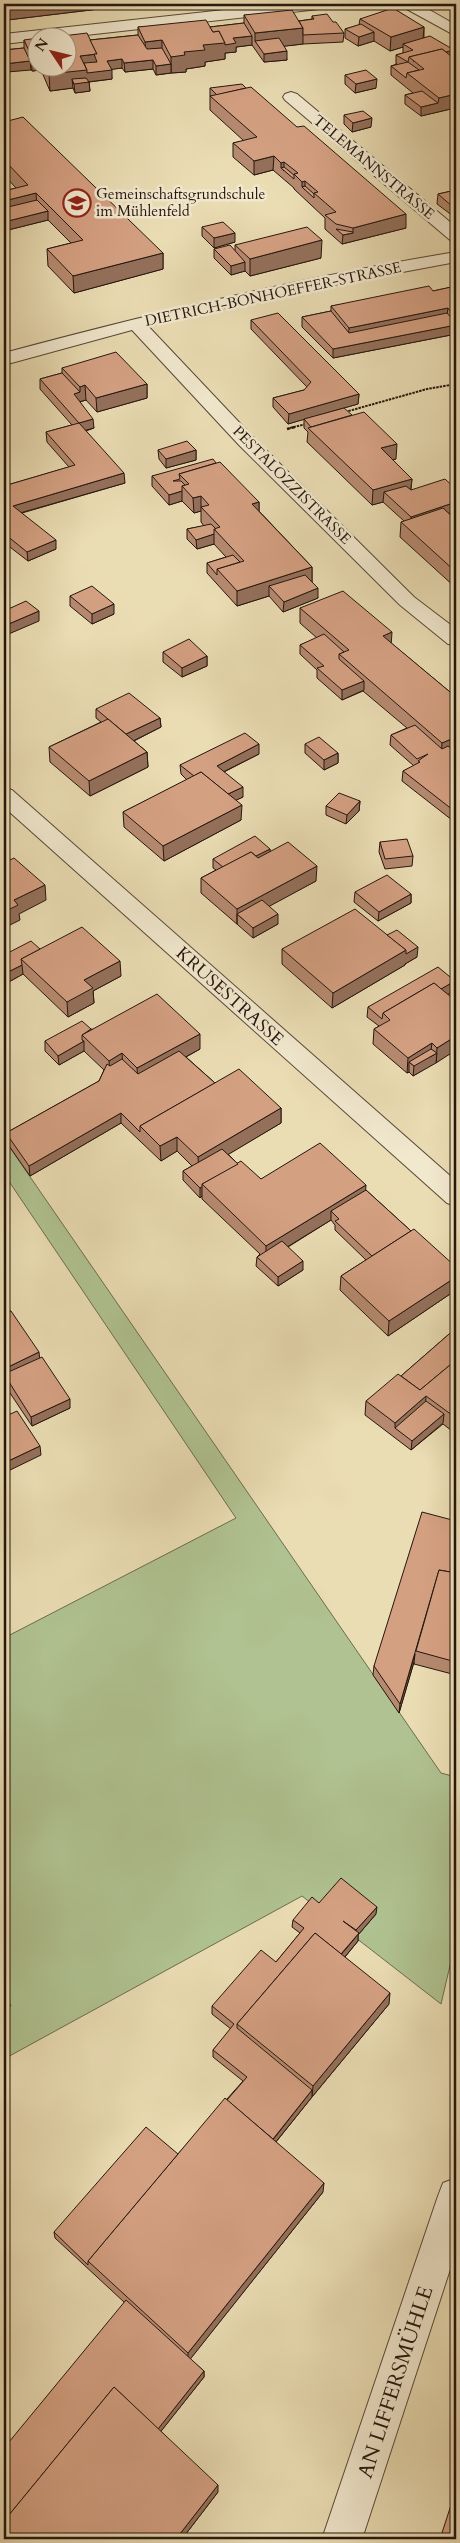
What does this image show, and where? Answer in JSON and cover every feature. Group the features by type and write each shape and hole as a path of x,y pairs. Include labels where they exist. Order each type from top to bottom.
{"street":[{"path":"4,39 319,4"},
{"path":"408,4 456,31"},
{"name":"TELEMANNSTRASSE","path":"291,97 456,236"},
{"name":"DIETRICH-BONHOEFFER-STRASSE","path":"4,359 135,323 285,288 456,257"},
{"name":"PESTALOZZISTRASSE","path":"135,323 246,441 407,601 456,639"},
{"name":"KRUSESTRASSE","path":"4,795 456,1196"},
{"name":"AN LIFFERSMÜHLE","path":"342,2539 456,2196"}],"path":[{"path":"341,413 427,389 456,384"},
{"path":"246,441 313,422"}],"green space":[{"path":"4,1139 441,1773 456,1777 456,1940 441,2004 302,1896 4,2059 4,2010 11,2006 4,1992 4,1638 236,1518 4,1174"}],"building":[{"path":"393,8 424,27 391,37 360,19"},
{"path":"292,10 303,28 255,33 244,15"},
{"path":"327,14 344,33 303,35 303,28 299,21 314,19 312,16"},
{"path":"206,20 213,32 219,31 225,43 203,45 205,50 184,52 185,55 171,57 162,40 145,42 138,27"},
{"path":"244,23 252,36 233,38 236,43 225,45 219,31 213,32 210,27"},
{"path":"361,24 374,32 359,37 345,29"},
{"path":"87,33 97,54 80,56 87,70 78,71 78,34"},
{"path":"138,35 147,49 162,48 171,64 156,66 153,60 124,63 122,59 107,61 112,70 87,73 84,63 97,62 94,54 97,54 90,40"},
{"path":"430,36 454,50 446,52 442,49 409,57 408,62 396,55 413,50 403,44"},
{"path":"279,38 287,51 264,54 255,41"},
{"path":"28,39 28,49 24,40"},
{"path":"24,48 28,61 4,64 4,50"},
{"path":"442,49 456,60 456,94 439,98 407,73 424,69 409,57"},
{"path":"408,62 419,70 407,73 406,78 391,66"},
{"path":"366,70 377,79 356,84 345,75"},
{"path":"86,78 89,82 74,84 72,79"},
{"path":"242,84 246,88 217,95 210,88"},
{"path":"251,87 297,127 304,126 406,214 353,228 336,224 325,215 336,212 314,193 318,192 305,181 302,182 294,174 298,173 284,162 281,163 274,156 254,161 233,143 257,137 210,96"},
{"path":"422,91 438,103 421,107 405,95"},
{"path":"363,111 372,118 353,123 344,115"},
{"path":"23,117 163,253 73,276 47,249 83,240 36,193 4,201 4,191 28,185 4,160 4,122"},
{"path":"284,167 294,175 294,179 281,168"},
{"path":"305,186 314,194 314,198 302,187"},
{"path":"456,190 456,206 453,207 438,194"},
{"path":"37,200 48,211 4,222 4,208"},
{"path":"223,222 235,233 214,238 202,227"},
{"path":"307,227 322,240 250,259 235,245"},
{"path":"336,229 353,232 353,233 343,235"},
{"path":"230,245 245,262 231,266 214,249"},
{"path":"429,286 433,291 456,286 456,311 451,312 448,308 349,328 331,306"},
{"path":"331,311 349,333 447,313 456,325 333,349 302,317"},
{"path":"278,313 359,394 289,414 273,398 304,390 311,382 251,320"},
{"path":"116,352 147,384 96,398 85,385 80,387 62,368"},
{"path":"62,373 80,392 74,394 93,419 79,423 40,379"},
{"path":"344,408 352,415 311,427 304,419"},
{"path":"364,412 397,444 381,448 412,479 373,490 308,428"},
{"path":"79,423 124,473 13,506 56,540 27,552 6,535 4,536 4,486 75,465 46,432"},
{"path":"187,441 196,450 166,459 158,450"},
{"path":"213,459 216,463 179,474 180,479 173,481 181,481 185,485 182,486 182,491 169,495 152,476"},
{"path":"220,462 259,502 252,504 312,567 237,591 217,569 244,561 214,529 220,527 201,507 209,505 201,496 193,498 182,486 189,484 179,474"},
{"path":"445,479 456,489 456,502 411,517 384,492 406,486 411,490"},
{"path":"443,508 456,520 456,572 401,522"},
{"path":"211,524 216,529 214,529 214,534 196,540 187,529"},
{"path":"233,555 240,562 217,569 217,575 207,563"},
{"path":"305,575 318,588 284,602 269,586"},
{"path":"92,586 114,604 92,614 70,596"},
{"path":"343,591 392,632 383,636 456,697 456,737 442,743 339,654 349,650 300,608"},
{"path":"26,601 39,611 4,626 4,611"},
{"path":"324,634 344,652 339,654 339,659 364,681 342,690 317,668 324,666 300,645"},
{"path":"189,639 207,656 182,668 163,652"},
{"path":"129,693 160,718 126,734 96,709"},
{"path":"108,719 147,752 89,781 49,747"},
{"path":"415,725 442,749 448,746 456,752 456,809 453,810 403,771 420,762 418,761 428,754 417,759 391,735"},
{"path":"245,733 259,744 217,766 243,787 228,794 201,772 194,776 180,765"},
{"path":"319,737 338,753 324,760 305,744"},
{"path":"201,772 242,805 163,846 123,812"},
{"path":"339,793 360,801 347,815 326,806"},
{"path":"255,836 270,849 256,856 251,852 223,867 213,859"},
{"path":"407,839 413,856 385,859 380,842"},
{"path":"288,842 317,866 237,909 201,878 251,852 258,858"},
{"path":"14,858 45,885 14,900 18,905 4,912 4,863"},
{"path":"387,875 411,894 379,912 355,892"},
{"path":"262,900 278,914 253,928 237,914"},
{"path":"355,909 406,950 333,993 282,949"},
{"path":"82,927 120,961 84,980 93,988 67,1002 21,959"},
{"path":"397,930 418,947 406,954 406,950 387,935"},
{"path":"31,941 40,949 21,959 22,965 6,973 4,971 4,955"},
{"path":"438,967 455,981 441,989 434,983 383,1013 382,1019 368,1007"},
{"path":"434,983 456,1001 456,1036 437,1048 432,1043 408,1058 374,1029 390,1020 383,1013"},
{"path":"157,994 200,1034 137,1068 122,1053 109,1061 82,1035"},
{"path":"82,1021 91,1029 82,1035 82,1040 84,1041 58,1056 45,1041"},
{"path":"431,1049 437,1053 414,1066 409,1062"},
{"path":"179,1051 215,1083 140,1126 140,1132 121,1113 29,1166 6,1133 99,1081 107,1064 110,1066 122,1059 138,1074"},
{"path":"239,1069 281,1108 198,1157 177,1137 160,1146 140,1126"},
{"path":"320,1143 366,1185 266,1246 202,1184 241,1161 261,1179"},
{"path":"222,1149 238,1164 202,1184 202,1187 200,1188 183,1171"},
{"path":"366,1190 411,1231 372,1256 335,1221 339,1219 331,1211"},
{"path":"414,1229 456,1267 456,1277 389,1321 341,1276"},
{"path":"282,1241 303,1261 278,1277 257,1257"},
{"path":"4,1299 9,1307 4,1309"},
{"path":"11,1311 39,1352 4,1369 4,1314"},
{"path":"456,1328 456,1360 420,1390 401,1376"},
{"path":"42,1357 70,1399 31,1417 4,1374"},
{"path":"456,1360 456,1418 426,1396 395,1423 366,1401 398,1374 420,1390"},
{"path":"426,1401 444,1414 412,1441 395,1428"},
{"path":"17,1411 40,1446 4,1463 4,1417"},
{"path":"422,1512 456,1521 456,1573 439,1570 400,1704 374,1666"},
{"path":"439,1570 456,1573 456,1662 416,1651"},
{"path":"341,1878 377,1907 356,1930 343,1921 359,1933 341,1954 315,1933 237,2024 237,2028 312,2090 273,2139 227,2100 247,2077 213,2050 234,2024 212,2006 261,1950 276,1962 304,1928 293,1920 312,1897 319,1903"},
{"path":"315,1933 390,1993 313,2086 237,2024"},
{"path":"225,2098 324,2183 188,2353 88,2261"},
{"path":"146,2127 178,2154 88,2261 88,2265 54,2232"},
{"path":"126,2300 204,2371 158,2429 114,2387 4,2521 4,2448"},
{"path":"114,2387 218,2485 176,2539 4,2539 4,2521"},
{"path":"456,2501 456,2539 440,2539 451,2505 455,2506"}],"place":[{"name":"Gemeinschaftsgrundschule im Mühlenfeld","path":"77,203"}]}
